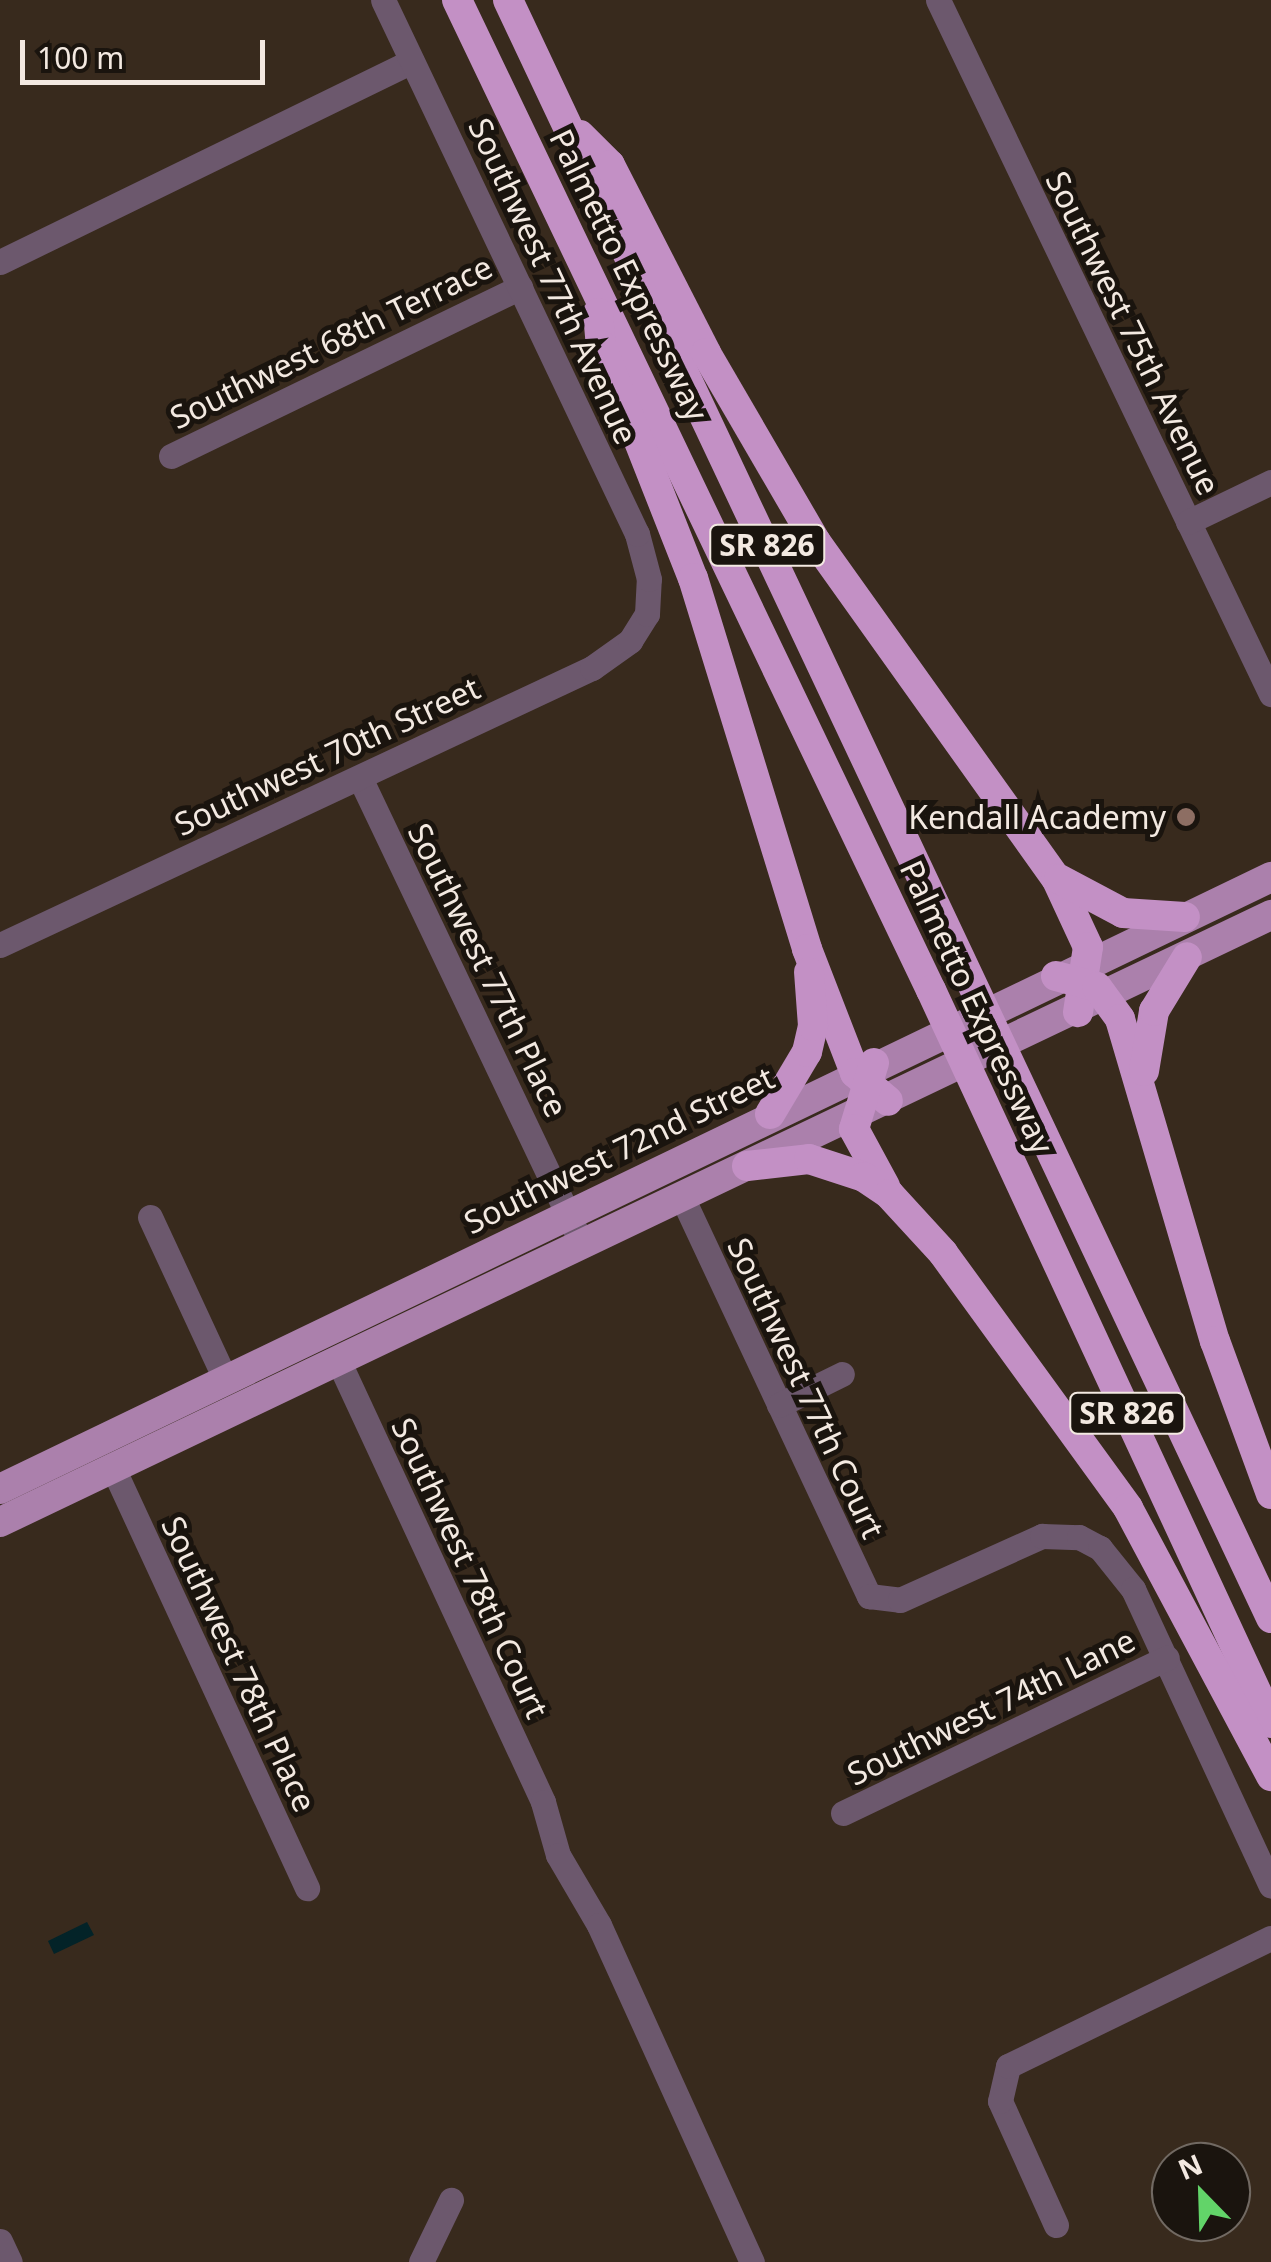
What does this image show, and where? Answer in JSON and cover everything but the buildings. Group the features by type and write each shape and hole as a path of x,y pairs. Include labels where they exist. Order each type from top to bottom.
{"highway":[{"name":"Palmetto Expressway","path":"457,0 931,990 1271,1722"},
{"name":"Palmetto Expressway","path":"508,0 971,971 1271,1618"},
{"path":"564,118 610,166 706,353 816,542 1056,878 1084,932 1084,979 1143,1084 1215,1341 1271,1494"},
{"path":"595,285 601,346 692,578 807,949 870,1080 854,1116 860,1147 888,1194 979,1296 1128,1508 1271,1776"},
{"path":"1056,878 1123,913 1186,917"},
{"path":"770,1114 798,1074 810,1040 807,949"},
{"path":"1143,1084 1150,1024 1187,957"},
{"path":"747,1166 820,1161 888,1194"}],"main road":[{"name":"Southwest 72nd Street","path":"870,1080 1084,979 1186,917 1271,877"},
{"name":"Southwest 72nd Street","path":"1084,979 1187,957 1271,915"},
{"name":"Southwest 72nd Street","path":"0,1522 113,1468 570,1216 770,1114 1078,1012 1084,979"},
{"name":"Southwest 72nd Street","path":"0,1489 226,1381 332,1347 582,1244 854,1116"},
{"path":"668,1165 682,1197"}],"street":[{"name":"Southwest 77th Avenue","path":"383,0 637,534 650,594"},
{"name":"Southwest 75th Avenue","path":"938,0 1271,694"},
{"path":"0,262 412,61"},
{"name":"Southwest 68th Terrace","path":"171,456 520,287"},
{"path":"1188,522 1271,482"},
{"name":"Southwest 70th Street","path":"0,946 604,662 636,635 650,594"},
{"name":"Southwest 77th Place","path":"360,778 582,1244"},
{"name":"Southwest 77th Court","path":"682,1197 859,1581 877,1601 900,1600 1017,1545 1056,1534 1086,1540 1116,1564 1167,1658"},
{"path":"150,1217 226,1381"},
{"name":"Southwest 78th Court","path":"332,1347 543,1802 592,1892 599,1925 752,2262"},
{"path":"778,1405 842,1374"},
{"name":"Southwest 78th Place","path":"113,1468 307,1888"},
{"path":"1167,1658 1271,1886"},
{"name":"Southwest 74th Lane","path":"843,1813 1167,1658"},
{"path":"1056,2225 1002,2109 1000,2082 1026,2052 1271,1938"},
{"path":"421,2262 451,2200"},
{"path":"0,2241 10,2262"}],"water":[{"path":"87,1922 94,1935 54,1954 48,1941"}],"place":[{"name":"Kendall Academy","path":"1186,817"}]}
